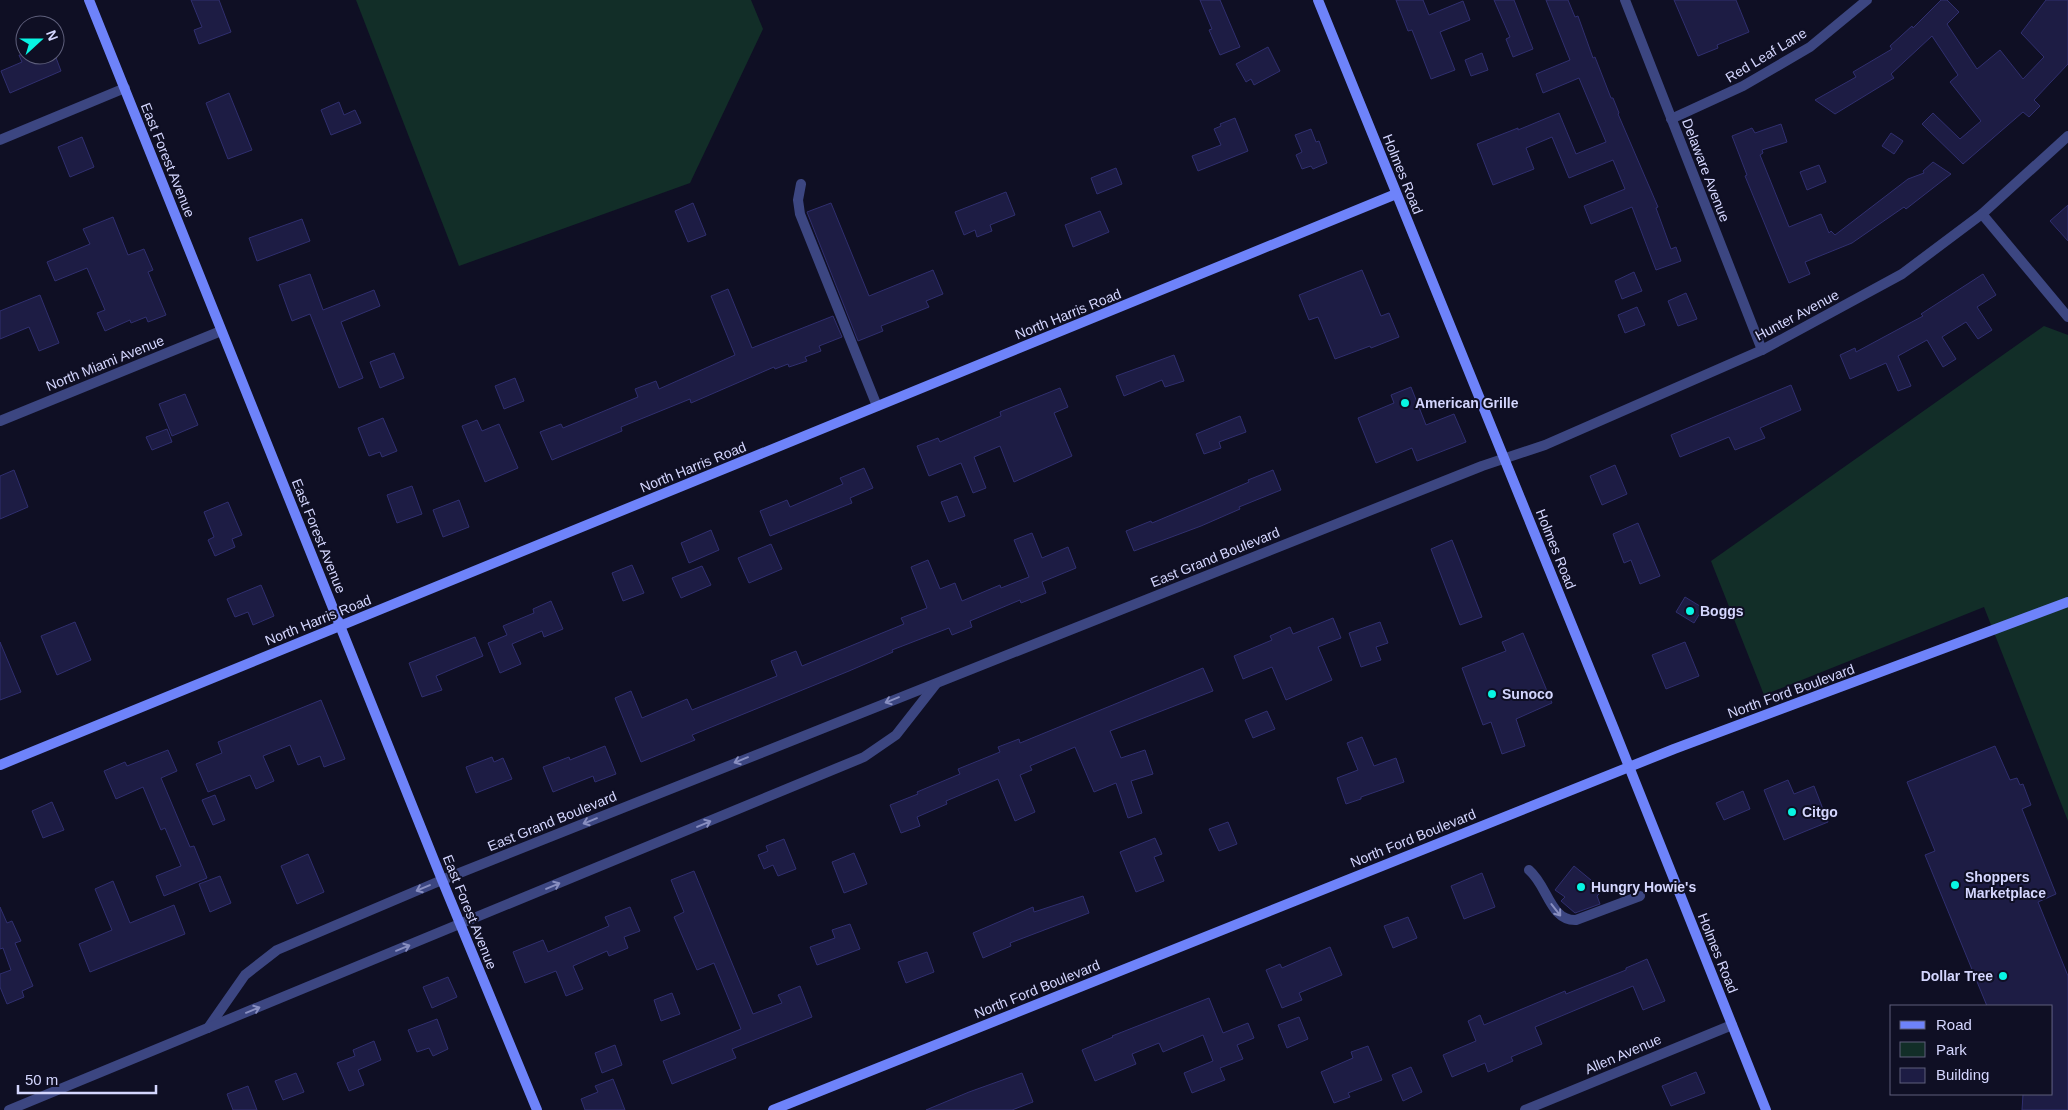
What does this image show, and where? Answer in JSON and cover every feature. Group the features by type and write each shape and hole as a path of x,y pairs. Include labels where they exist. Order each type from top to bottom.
{"street":[{"name":"East Forest Avenue","path":"89,0 460,925 537,1110"},
{"name":"Holmes Road","path":"1318,0 1766,1110"},
{"name":"Delaware Avenue","path":"1624,0 1762,350"},
{"name":"Red Leaf Lane","path":"1671,119 1743,86 1810,47 1867,0"},
{"path":"0,140 124,88"},
{"name":"Hunter Avenue","path":"1504,459 1545,445 1762,350 1902,274 1982,214 2068,136"},
{"path":"801,184 798,200 800,214 877,406"},
{"name":"North Harris Road","path":"0,766 1396,194"},
{"path":"1982,214 2068,317"},
{"name":"North Miami Avenue","path":"0,421 221,331"},
{"name":"East Grand Boulevard","path":"208,1028 245,975 277,950 442,880 1504,459"},
{"name":"North Ford Boulevard","path":"773,1110 1629,767 2068,602"},
{"path":"9,1110 864,757 896,735 938,682"},
{"path":"1529,870 1544,886 1553,908 1564,918 1570,920 1576,920 1640,896"},
{"name":"Allen Avenue","path":"1525,1110 1732,1025"}],"green space":[{"path":"356,0 751,0 763,29 690,183 459,266"},
{"path":"2044,326 2068,335 2068,821 1984,607 1764,695 1711,561"}],"building":[{"path":"191,0 219,0 231,32 199,44 194,30 202,27"},
{"path":"1200,0 1220,0 1240,47 1220,55 1209,30 1212,29"},
{"path":"1396,0 1423,0 1429,15 1463,1 1470,20 1440,32 1455,70 1431,79 1412,30 1408,31"},
{"path":"1494,0 1514,0 1533,49 1513,57 1506,39 1510,37"},
{"path":"1546,0 1568,0 1575,17 1578,16 1593,58 1595,57 1611,98 1613,98 1658,207 1656,208 1671,249 1676,247 1681,261 1656,270 1632,207 1591,224 1584,206 1625,189 1613,160 1569,178 1552,137 1526,148 1534,169 1493,185 1477,144 1518,128 1518,130 1559,113 1576,154 1606,142 1579,78 1543,93 1536,74 1570,60"},
{"path":"1674,0 1736,0 1749,32 1717,45 1718,48 1698,56"},
{"path":"1941,0 1947,0 1959,12 1947,24 1977,69 2000,50 2023,79 2044,57 2021,33 2046,0 2068,0 2068,64 2034,100 2040,106 2029,117 2023,112 1963,164 1922,124 1933,113 1960,139 1981,121 1950,82 1958,75 1932,36 1891,74 1894,78 1835,114 1815,100 1856,77 1853,72 1892,49 1890,46 1912,26 1913,28"},
{"path":"1268,47 1280,71 1254,85 1251,79 1246,82 1236,64"},
{"path":"1482,53 1488,70 1471,76 1465,60"},
{"path":"15,65 59,65 61,71 10,93 1,71"},
{"path":"229,93 252,150 228,159 206,103"},
{"path":"339,102 344,115 355,110 361,123 331,135 321,110"},
{"path":"1235,118 1248,151 1198,171 1192,156 1221,145 1214,129 1221,126 1220,124"},
{"path":"1781,124 1787,142 1762,150 1763,153 1760,155 1789,227 1821,214 1829,233 1831,231 1835,235 1908,179 1924,173 1923,171 1933,162 1951,174 1906,209 1904,207 1852,243 1805,262 1810,274 1789,283 1745,176 1747,175 1732,136 1752,128 1755,133"},
{"path":"1311,129 1316,142 1319,141 1327,163 1313,169 1311,166 1302,169 1296,155 1302,152 1295,135"},
{"path":"1891,133 1903,141 1894,154 1882,146"},
{"path":"82,137 94,167 70,177 58,147"},
{"path":"1819,165 1826,182 1807,190 1800,172"},
{"path":"1116,168 1122,184 1097,194 1091,178"},
{"path":"1006,192 1015,215 990,225 992,231 977,237 975,230 964,235 955,212"},
{"path":"693,203 706,235 688,242 675,211"},
{"path":"831,203 869,296 933,270 943,294 926,301 929,307 881,326 883,331 858,341 807,212"},
{"path":"2068,205 2068,241 2050,221"},
{"path":"1100,211 1109,232 1073,247 1065,225"},
{"path":"113,217 128,255 144,249 153,270 148,272 166,315 148,322 146,317 131,323 130,320 105,331 97,313 105,310 87,268 55,281 47,262 90,244 83,229"},
{"path":"302,219 310,241 257,261 249,238"},
{"path":"1362,270 1381,316 1389,313 1399,337 1335,359 1318,317 1309,320 1299,295"},
{"path":"1634,272 1642,291 1622,299 1615,281"},
{"path":"310,274 323,310 374,290 380,306 341,322 363,378 339,388 310,314 292,321 279,285"},
{"path":"1983,274 1996,295 1977,307 1992,330 1978,339 1966,322 1942,337 1956,359 1943,367 1927,340 1898,356 1911,386 1898,391 1886,363 1850,379 1840,355 1855,348 1856,352 1923,316 1921,314"},
{"path":"728,289 752,348 833,316 842,337 819,346 821,351 805,357 807,361 789,367 788,364 775,369 774,367 691,403 690,399 621,427 622,431 552,460 540,432 561,424 563,428 638,397 635,389 656,381 659,389 735,355 711,296"},
{"path":"1686,293 1697,319 1678,326 1668,301"},
{"path":"40,295 59,343 39,351 29,327 0,339 0,311"},
{"path":"1637,307 1645,325 1625,333 1618,315"},
{"path":"394,353 404,378 380,388 370,362"},
{"path":"1174,355 1184,381 1165,387 1162,380 1124,396 1116,376"},
{"path":"515,378 524,401 504,409 495,386"},
{"path":"1791,385 1801,410 1760,428 1765,438 1735,450 1729,437 1680,457 1671,435"},
{"path":"1411,387 1426,425 1454,414 1466,442 1417,461 1412,448 1376,463 1358,418 1394,403 1391,395"},
{"path":"1060,388 1068,407 1054,413 1072,456 1014,482 1000,446 974,457 986,488 973,493 961,463 929,476 917,446 938,438 940,442 1001,416 1000,412"},
{"path":"185,394 198,425 172,436 159,404"},
{"path":"1240,416 1246,432 1219,442 1221,448 1204,454 1196,434"},
{"path":"383,418 397,451 382,457 380,452 369,456 358,428"},
{"path":"477,420 482,431 499,424 518,468 485,482 462,426"},
{"path":"167,429 172,442 152,450 146,437"},
{"path":"1615,465 1627,494 1602,505 1590,476"},
{"path":"864,468 873,488 850,498 852,503 770,536 760,511 787,500 790,507 843,484 840,478"},
{"path":"14,470 28,507 0,519 0,476"},
{"path":"1273,470 1281,490 1239,507 1240,509 1201,526 1134,551 1126,531 1151,521 1152,523"},
{"path":"412,486 422,514 397,523 387,495"},
{"path":"957,496 965,516 949,522 941,502"},
{"path":"459,500 469,527 443,537 433,510"},
{"path":"228,502 242,535 232,539 235,547 215,556 208,540 214,537 204,512"},
{"path":"1638,523 1660,576 1640,584 1631,560 1624,563 1613,534"},
{"path":"711,530 719,550 689,563 681,543"},
{"path":"1032,533 1042,558 1068,547 1076,568 1042,582 1046,593 1021,603 1020,600 970,621 972,627 952,635 949,628 892,650 893,652 849,671 692,735 695,740 641,762 615,698 631,691 642,718 687,699 692,710 777,676 771,661 796,651 802,666 904,624 901,618 927,608 911,567 928,560 940,589 955,583 962,601 1000,585 1001,588 1029,577 1014,540"},
{"path":"1452,540 1482,617 1460,625 1431,549"},
{"path":"771,544 782,569 749,583 738,558"},
{"path":"632,565 644,593 623,601 612,573"},
{"path":"702,566 711,585 681,598 672,578"},
{"path":"261,585 274,616 253,625 248,612 235,617 227,599"},
{"path":"1685,597 1703,608 1694,623 1676,612"},
{"path":"551,601 563,629 544,637 542,631 512,644 521,664 500,673 488,643 507,635 503,626 534,613 533,609"},
{"path":"1333,618 1341,638 1318,647 1332,680 1286,700 1272,667 1243,679 1234,656 1272,640 1270,636 1290,627 1293,634"},
{"path":"75,622 91,660 57,675 41,636"},
{"path":"1380,622 1388,643 1376,647 1381,660 1361,667 1349,633"},
{"path":"1523,633 1552,703 1516,719 1525,746 1502,754 1491,722 1483,725 1462,668 1506,651 1502,642"},
{"path":"475,637 483,656 436,676 442,690 422,697 409,663"},
{"path":"0,642 21,692 0,700"},
{"path":"1685,642 1699,676 1666,689 1652,655"},
{"path":"1203,668 1213,691 1110,731 1121,758 1145,750 1153,774 1131,781 1142,813 1128,818 1116,783 1094,792 1075,747 1030,766 1032,770 1020,775 1035,812 1015,821 998,779 946,801 947,804 917,817 920,826 901,833 890,805 960,774 958,769 1000,752 998,747 1019,739 1020,743"},
{"path":"321,700 345,759 324,767 320,756 298,765 290,745 263,756 274,781 256,789 250,775 208,792 196,764 222,753 218,742"},
{"path":"1267,711 1275,729 1253,738 1245,720"},
{"path":"1362,737 1374,766 1396,758 1404,782 1346,804 1337,778 1358,770 1347,743"},
{"path":"605,746 616,774 595,782 593,776 553,792 543,767 569,757 570,760"},
{"path":"1995,746 2010,780 2017,778 2020,785 2023,784 2031,805 2022,809 2056,894 2038,902 2068,976 2068,1110 2022,1110 2023,1095 2053,1095 2053,1005 1987,1005 1925,855 1935,851 1907,782"},
{"path":"168,750 177,771 161,778 190,847 194,846 207,878 164,896 156,876 181,866 165,828 161,830 143,787 116,799 104,771 125,762 127,766"},
{"path":"492,757 494,762 503,758 512,779 476,793 466,767"},
{"path":"1788,780 1794,794 1814,786 1828,822 1784,840 1764,790"},
{"path":"1743,791 1750,809 1724,820 1716,803"},
{"path":"215,795 225,820 213,825 202,800"},
{"path":"52,802 64,830 43,838 32,811"},
{"path":"1228,822 1237,844 1219,851 1209,829"},
{"path":"1155,838 1162,854 1154,857 1164,881 1136,892 1120,852"},
{"path":"784,839 796,869 778,876 773,865 764,869 758,855 768,851 766,846"},
{"path":"854,853 867,884 844,893 832,862"},
{"path":"308,854 324,892 297,904 281,866"},
{"path":"1574,866 1603,890 1597,896 1600,904 1575,913 1561,901 1565,897 1555,890"},
{"path":"694,871 753,1014 782,1003 778,995 800,986 812,1017 732,1049 736,1058 672,1084 663,1061 741,1029 714,963 697,970 674,917 684,912 671,880"},
{"path":"1482,873 1495,907 1464,919 1451,886"},
{"path":"220,876 231,903 210,912 199,884"},
{"path":"113,881 130,923 174,905 185,934 90,972 79,944 112,930 95,889"},
{"path":"1083,896 1089,913 1010,943 1011,946 983,958 973,933 1033,907 1034,912"},
{"path":"0,907 7,923 12,921 21,941 15,943 33,986 22,991 24,997 7,1004 0,987 0,974 11,970 3,948 0,949"},
{"path":"630,907 640,931 624,937 628,948 609,956 607,951 573,966 583,989 566,996 556,971 525,983 513,952 543,940 548,952 609,926 605,917"},
{"path":"1408,917 1417,938 1393,948 1384,926"},
{"path":"850,924 860,949 817,965 810,947 835,938 832,930"},
{"path":"1330,947 1342,975 1299,993 1302,1000 1282,1008 1266,970 1280,964 1282,968"},
{"path":"927,952 934,972 906,983 898,962"},
{"path":"1647,959 1665,1001 1643,1010 1633,986 1535,1027 1542,1044 1511,1057 1513,1061 1488,1072 1485,1063 1452,1077 1443,1055 1476,1041 1468,1021 1480,1015 1484,1025 1565,991 1566,994 1626,970 1626,968"},
{"path":"448,977 457,997 432,1008 423,987"},
{"path":"672,993 680,1014 661,1021 654,1000"},
{"path":"1209,998 1223,1033 1248,1023 1254,1038 1237,1045 1243,1059 1220,1068 1225,1080 1192,1093 1184,1073 1213,1061 1203,1035 1163,1052 1159,1043 1132,1054 1136,1064 1095,1081 1082,1050 1112,1036"},
{"path":"1299,1017 1308,1039 1287,1048 1278,1025"},
{"path":"437,1019 448,1049 433,1056 429,1048 417,1052 408,1030"},
{"path":"374,1041 381,1060 358,1070 364,1085 349,1091 337,1063 355,1056 353,1050"},
{"path":"615,1045 622,1065 602,1073 595,1053"},
{"path":"1368,1046 1382,1080 1348,1093 1350,1097 1334,1103 1321,1072 1353,1058 1351,1052"},
{"path":"1411,1067 1422,1092 1403,1101 1392,1075"},
{"path":"1696,1072 1705,1093 1671,1106 1662,1086"},
{"path":"296,1073 304,1092 283,1100 275,1081"},
{"path":"1022,1073 1033,1102 1012,1110 926,1110 969,1092"},
{"path":"613,1079 625,1110 585,1110 581,1099 598,1092 595,1086"},
{"path":"248,1086 257,1110 233,1110 227,1094"}],"place":[{"name":"American Grille","path":"1405,403"},
{"name":"Boggs","path":"1690,611"},
{"name":"Sunoco","path":"1492,694"},
{"name":"Citgo","path":"1792,812"},
{"name":"Shoppers Marketplace","path":"1955,885"},
{"name":"Hungry Howie's","path":"1581,887"},
{"name":"Dollar Tree","path":"2003,976"}]}
